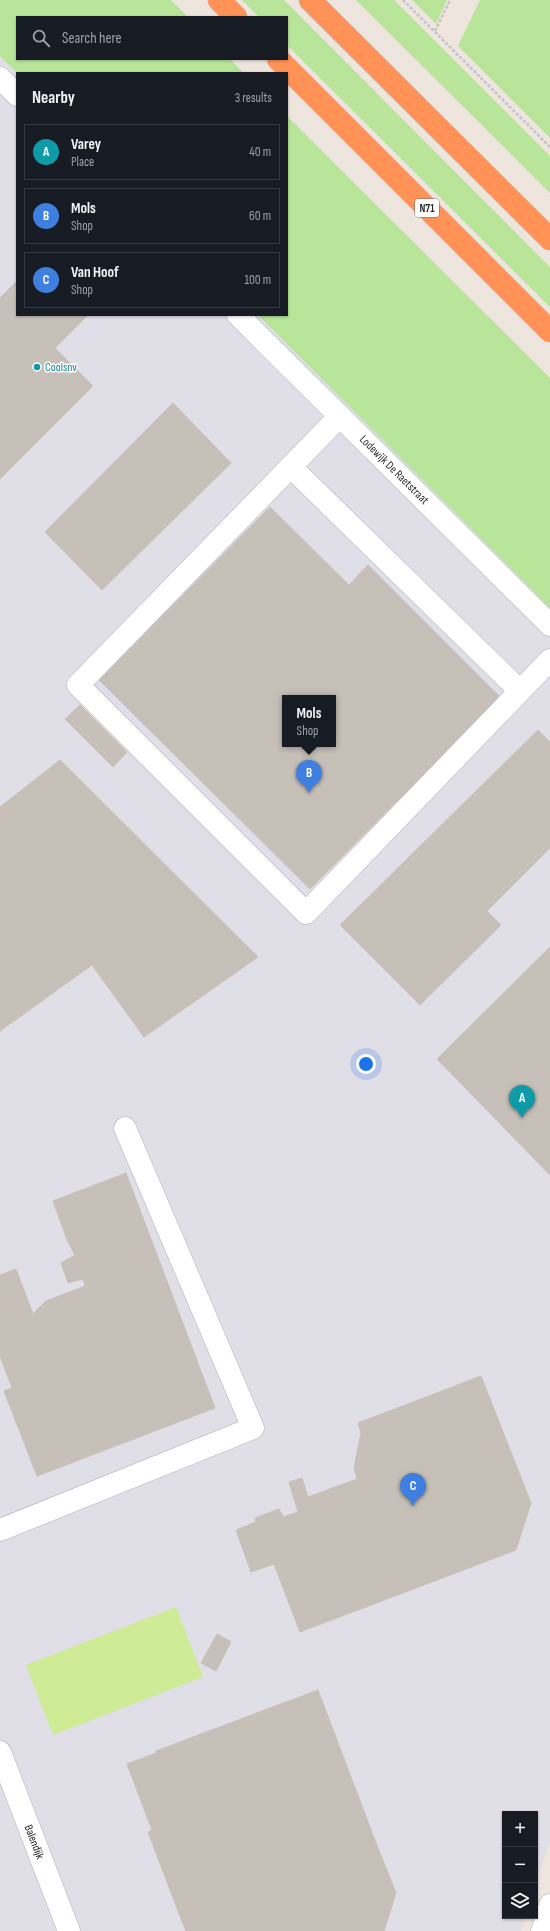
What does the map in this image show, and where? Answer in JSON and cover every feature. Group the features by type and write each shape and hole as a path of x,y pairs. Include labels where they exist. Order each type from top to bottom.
{"highway":[{"path":"219,0 235,16"},
{"path":"310,0 550,239"},
{"name":"N71","path":"279,60 550,331"}],"street":[{"path":"0,78 16,94"},
{"name":"Lodewijk De Raetstraat","path":"239,316 550,625"},
{"path":"340,416 78,685 306,913 550,660"},
{"path":"291,467 520,692"},
{"path":"0,1530 253,1428 125,1128"},
{"name":"Balendijk","path":"0,1752 69,1931"},
{"path":"542,1931 550,1905"}],"path":[{"path":"403,0 550,147"},
{"path":"435,32 450,0"}],"shaded area":[{"path":"0,56 16,72 16,316 259,316 550,608 550,1841 538,1878 538,1811 502,1811 502,1919 525,1919 521,1931 0,1931"}],"green space":[{"path":"0,0 171,0 187,16 16,16 16,60 231,60 243,72 16,72 0,56"},
{"path":"242,0 284,0 550,267 550,307 288,46 288,16 258,16"},
{"path":"356,0 394,0 550,156 550,193"},
{"path":"412,0 447,0 436,24"},
{"path":"480,0 550,0 550,138 458,46"},
{"path":"288,117 550,378 550,608 259,316 288,316"},
{"path":"176,1607 203,1677 53,1735 26,1665"}],"building":[{"name":"Coolsnv","path":"16,282 16,316 87,316 55,348 93,386 0,479 0,298"},
{"path":"173,403 231,463 102,590 45,532"},
{"path":"270,507 349,585 368,565 500,697 310,889 99,680"},
{"path":"80,705 127,752 113,767 65,719"},
{"path":"538,730 550,742 550,848 487,911 501,925 420,1005 341,926 341,924"},
{"path":"60,760 258,957 144,1037 92,965 0,1031 0,807"},
{"path":"550,947 550,1175 437,1059"},
{"path":"126,1173 215,1408 37,1476 4,1391 12,1388 0,1356 0,1275 16,1269 33,1314 46,1301 85,1286 83,1279 68,1283 61,1263 75,1255 68,1242 53,1201"},
{"path":"481,1376 531,1503 516,1550 300,1632 274,1564 251,1572 236,1530 256,1522 255,1518 279,1509 283,1517 298,1512 289,1482 302,1478 308,1497 357,1479 354,1468 361,1433 358,1423"},
{"path":"217,1634 231,1642 216,1671 201,1663"},
{"path":"318,1690 376,1843 180,1916 148,1832 152,1830 127,1764 156,1753 156,1751"},
{"path":"376,1843 396,1893 384,1931 186,1931 180,1916"}],"place":[{"name":"Coolsnv","path":"37,367"},
{"name":"Mols","path":"309,793"},
{"name":"Varey","path":"522,1118"},
{"name":"Van Hoof","path":"413,1506"}]}
